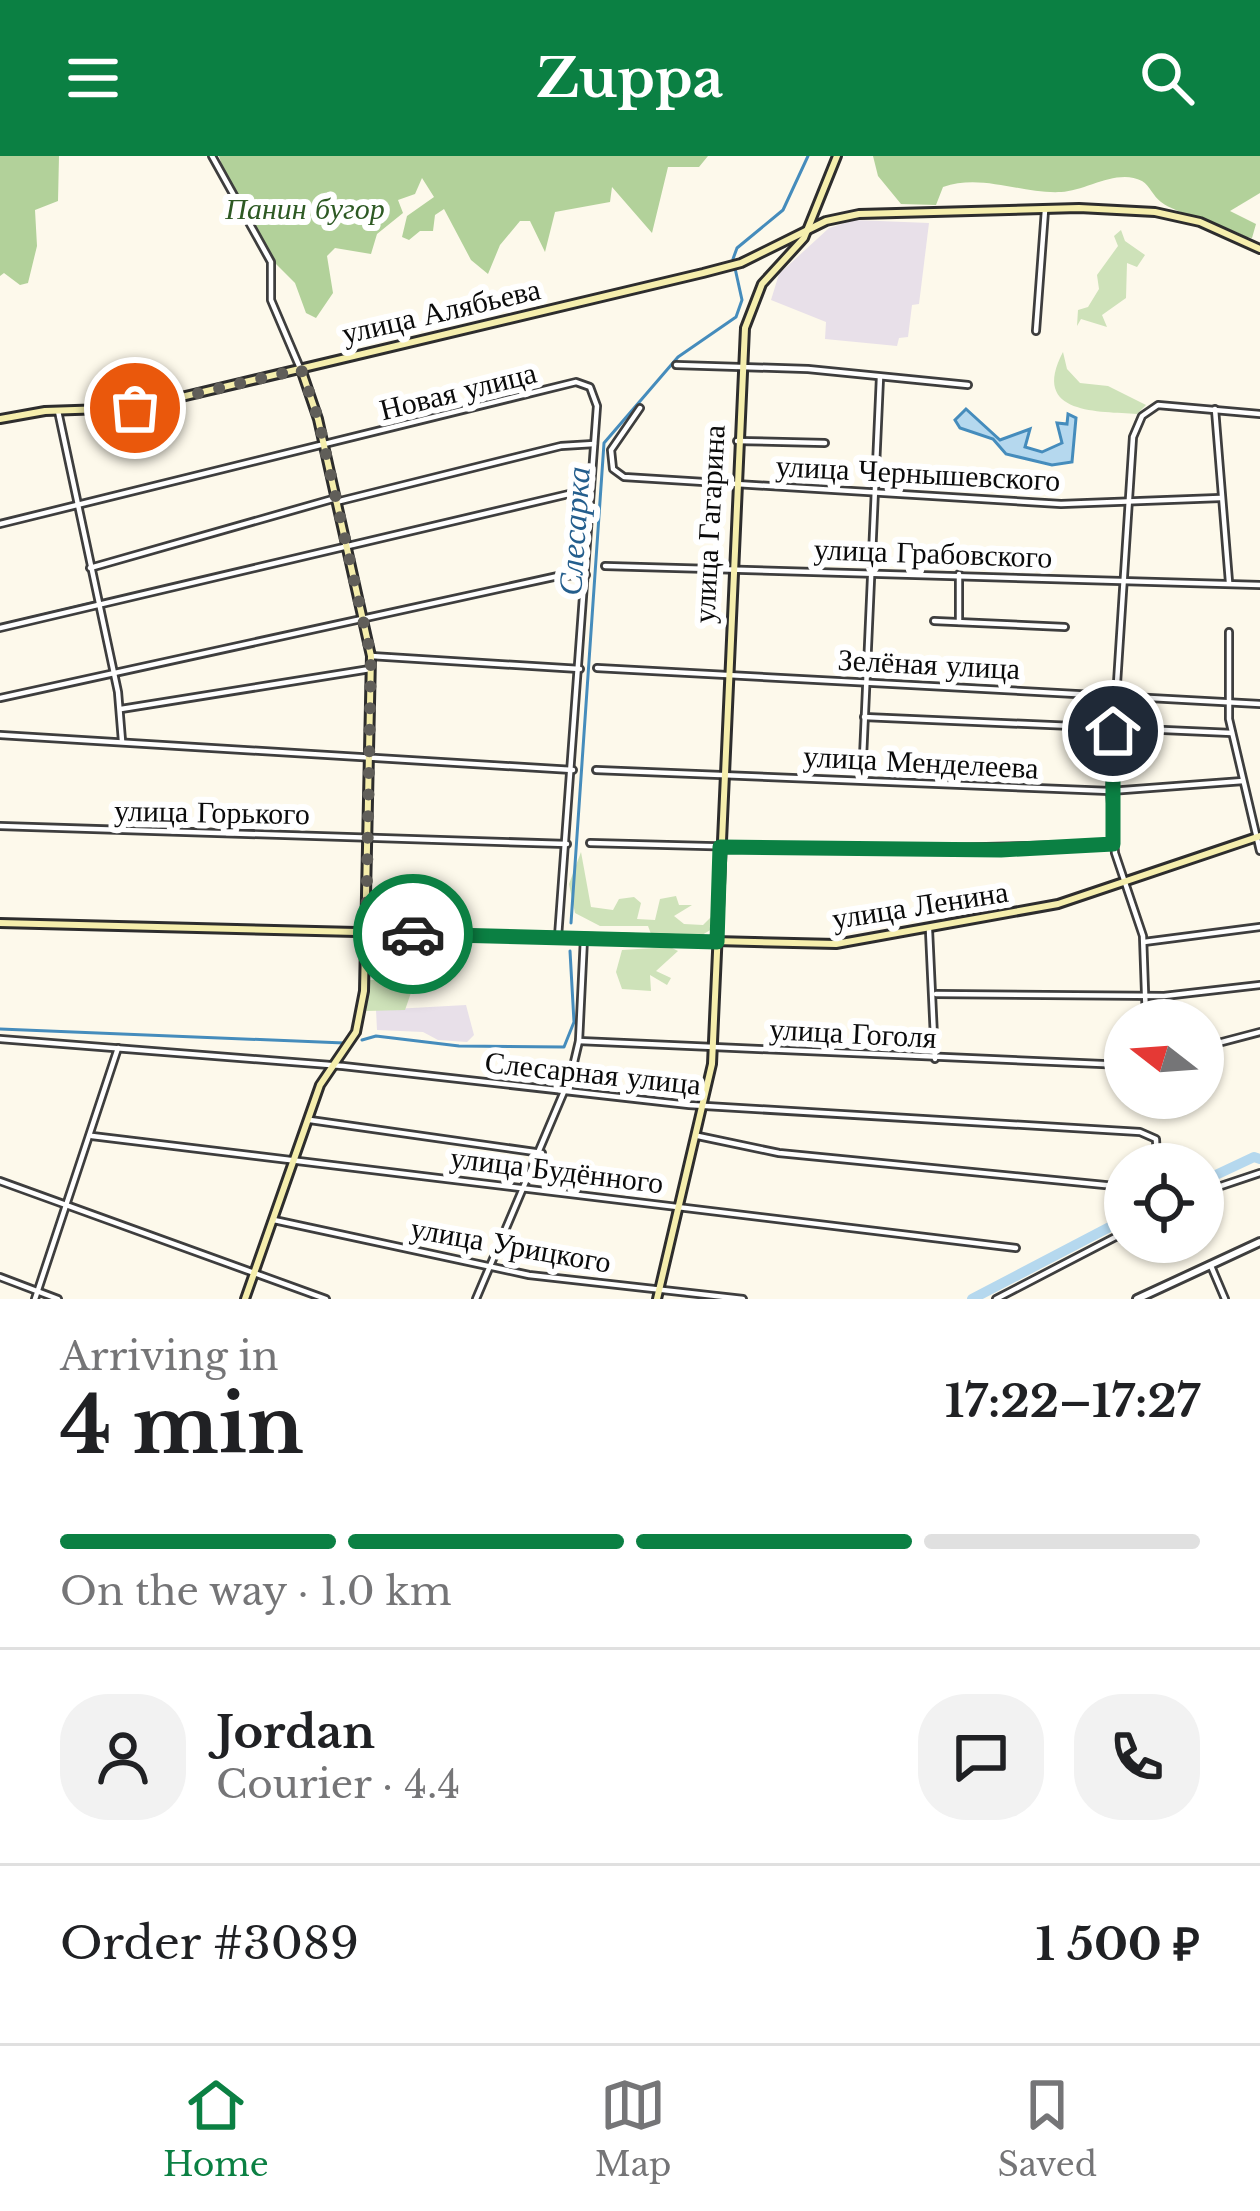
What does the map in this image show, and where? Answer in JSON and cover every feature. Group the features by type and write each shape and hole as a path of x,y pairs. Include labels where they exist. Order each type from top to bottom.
{"main road":[{"path":"805,230 837,156"},
{"path":"821,193 823,211 844,216 1045,210 1171,214 1260,249"},
{"path":"805,230 844,216"},
{"name":"улица Алябьева","path":"0,419 135,408 721,269 805,230"},
{"name":"улица Гагарина","path":"658,1295 706,1106 713,1046 730,568 747,316 762,284 805,230"},
{"path":"774,246 782,250 782,260"},
{"path":"244,1299 308,1120 332,1066 350,1046 359,1024 366,932 371,656 324,446 301,369"},
{"name":"улица Ленина","path":"0,923 836,944 1036,909 1259,837"}],"street":[{"path":"212,156 231,199 267,252 273,271 271,300 301,369"},
{"path":"1036,331 1045,210"},
{"path":"676,365 968,385"},
{"path":"862,780 880,377"},
{"name":"Новая улица","path":"0,524 576,382 590,387 597,399 594,444"},
{"path":"1145,999 1144,942 1113,844 1110,791 1133,437 1146,412 1163,405 1260,414"},
{"name":"улица Чернышевского","path":"640,408 613,444 615,473 991,502 1130,504 1220,498"},
{"path":"1215,409 1229,584"},
{"path":"58,411 121,709 122,742"},
{"path":"737,441 825,442"},
{"path":"90,568 336,500 561,446 594,444 558,937"},
{"path":"0,628 591,489"},
{"name":"улица Грабовского","path":"605,566 1260,585"},
{"path":"0,698 559,576 586,574"},
{"path":"959,574 959,622"},
{"path":"934,621 1065,627"},
{"path":"1229,632 1227,702 1260,851"},
{"path":"371,656 580,669"},
{"path":"121,709 372,668"},
{"name":"Зелёная улица","path":"597,668 1260,704"},
{"path":"865,717 1232,733"},
{"path":"0,735 572,770"},
{"name":"улица Менделеева","path":"596,770 1110,791 1244,781"},
{"name":"улица Горького","path":"0,826 567,844"},
{"path":"590,843 1001,850 1113,844"},
{"path":"1144,942 1260,927"},
{"path":"928,930 936,994 935,1059"},
{"path":"476,1299 566,1090 580,1041 584,938"},
{"path":"936,994 1145,996 1260,985"},
{"path":"1224,1041 1260,1032"},
{"name":"Слесарная улица","path":"0,1039 332,1066 706,1106 1140,1132 1156,1143"},
{"name":"улица Гоголя","path":"580,1041 1104,1064"},
{"path":"36,1295 118,1048"},
{"path":"308,1120 542,1153"},
{"name":"улица Будённого","path":"92,1136 1016,1248"},
{"path":"698,1136 778,1153 1104,1185"},
{"path":"1224,1185 1260,1173"},
{"path":"0,1181 326,1299"},
{"name":"улица Урицкого","path":"274,1220 491,1267 658,1295 743,1299"},
{"path":"1137,1299 1260,1242"},
{"path":"995,1299 1104,1243"},
{"path":"1210,1264 1225,1299"},
{"path":"0,1277 36,1295 58,1299"}],"shaded area":[{"path":"855,220 929,223 919,304 912,305 908,337 899,338 897,346 825,339 826,322 771,300 779,274 829,228"},
{"path":"466,1005 474,1035 467,1042 438,1040 423,1032 377,1030 376,1010"}],"green space":[{"path":"0,156 59,156 58,201 35,210 37,246 28,283 20,285 4,273 0,276"},
{"name":"Панин бугор","path":"219,156 708,156 699,167 668,167 652,233 612,187 610,202 555,212 545,252 530,221 520,221 500,245 488,274 471,260 444,209 435,215 433,231 420,231 409,240 402,237 407,216 434,197 422,178 415,194 398,200 403,213 377,234 371,254 335,248 327,256 333,293 316,318 306,313 295,283 274,262 229,187"},
{"path":"873,156 1260,156 1260,193 1230,211 1256,224 1252,238 1246,237 1168,206 1142,181 1122,177 1061,192 958,183 943,187 936,205 901,204 878,176"},
{"path":"1121,230 1125,241 1145,255 1137,267 1127,263 1126,298 1102,315 1107,327 1081,319 1077,326 1078,310 1088,307 1099,289 1097,275 1118,246 1114,236"},
{"path":"1063,352 1067,369 1080,383 1108,386 1146,405 1137,414 1105,412 1062,399 1055,388 1055,373"},
{"path":"581,852 591,907 613,910 619,899 634,897 641,903 637,919 655,920 660,899 676,896 679,905 692,905 674,916 684,924 703,925 712,916 712,929 702,935 651,934 648,926 600,926 575,913 569,884"},
{"path":"372,945 464,946 467,950 463,958 435,954 422,961 405,1010 366,1011 370,980 397,979 400,964 369,971"},
{"path":"670,947 678,951 656,971 671,978 667,985 650,975 651,991 622,989 616,972 622,950"}],"water":[{"path":"966,409 1000,440 1030,429 1025,447 1042,452 1062,443 1057,423 1067,424 1068,414 1076,418 1072,462 1052,465 1006,454 993,439 960,428 955,420"}],"waterway":[{"name":"Слесарка","path":"571,923 604,443 678,357 736,317 742,300 733,259 737,248 783,210 808,156"},
{"path":"0,625 96,602"},
{"name":"Слесарка","path":"362,1040 376,1036 459,1046 564,1047 574,1022 570,951"},
{"name":"Слесарка","path":"0,1029 344,1043"},
{"path":"1224,1171 1254,1157 1260,1159"},
{"path":"972,1299 1104,1230"}],"way so far":[{"path":"135,408 301,369 318,418 371,656 366,932 413,934"}],"route":[{"path":"413,934 717,942 720,847 1001,850 1113,844 1113,731"}]}
